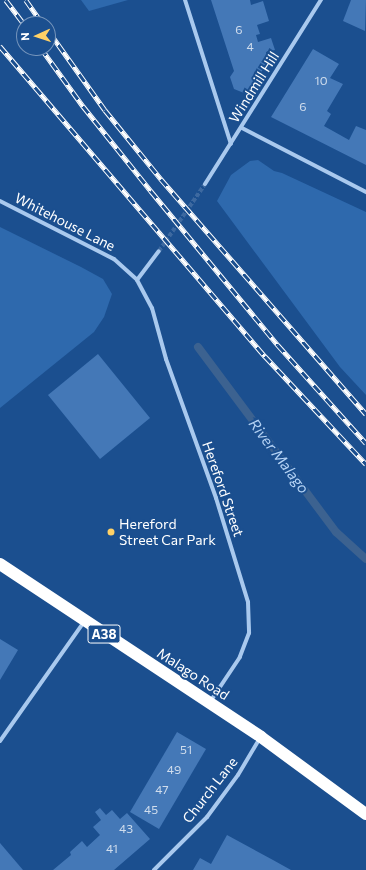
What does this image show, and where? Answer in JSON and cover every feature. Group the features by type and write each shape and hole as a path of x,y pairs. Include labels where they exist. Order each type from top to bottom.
{"highway":[{"name":"Malago Road","path":"0,564 261,737 317,776 366,814"}],"street":[{"path":"185,0 231,144"},
{"name":"Windmill Hill","path":"205,184 242,128 321,0"},
{"path":"242,128 280,149 366,192"},
{"name":"Whitehouse Lane","path":"0,201 114,259 137,280"},
{"path":"137,280 159,250"},
{"name":"Hereford Street","path":"137,280 152,308 166,359 216,498 248,602 249,633 240,657 209,702"},
{"path":"0,741 84,621"},
{"name":"Church Lane","path":"154,870 207,817 238,775 261,737"}],"shaded area":[{"path":"81,0 128,0 89,11"},
{"path":"258,160 274,171 282,173 366,212 366,395 340,367 217,201 231,175 250,161"},
{"path":"0,227 103,279 112,294 104,317 94,332 0,408"}],"building":[{"path":"211,0 250,0 251,5 263,1 269,21 257,25 260,34 256,35 258,42 271,38 275,50 266,52 268,59 255,85 244,93 234,89 230,77 234,71"},
{"path":"351,0 366,0 365,31 343,21"},
{"path":"313,49 339,64 330,78 343,84 327,111 331,114 324,126 349,140 356,126 366,130 366,165 271,117"},
{"path":"98,354 150,418 100,459 48,395"},
{"path":"0,639 18,650 0,680"},
{"path":"177,732 206,749 159,829 130,812"},
{"path":"100,808 106,815 112,810 120,819 127,813 150,839 114,870 53,870 71,855 70,852 82,841 87,847 100,835 93,827 101,820 95,812"},
{"path":"227,835 291,870 193,870 200,858 211,864"},
{"path":"0,843 23,870 0,870"}],"waterway":[{"name":"River Malago","path":"198,347 336,532 366,559"}],"tunnel":[{"path":"159,251 205,184"}],"railway":[{"path":"6,0 18,16"},
{"path":"26,0 37,16"},
{"path":"56,41 105,110 161,179 366,414"},
{"path":"0,46 265,356 366,464"},
{"path":"47,56 83,106 151,191 278,345 366,443"}],"place":[{"name":"Hereford Street Car Park","path":"111,532"}]}
